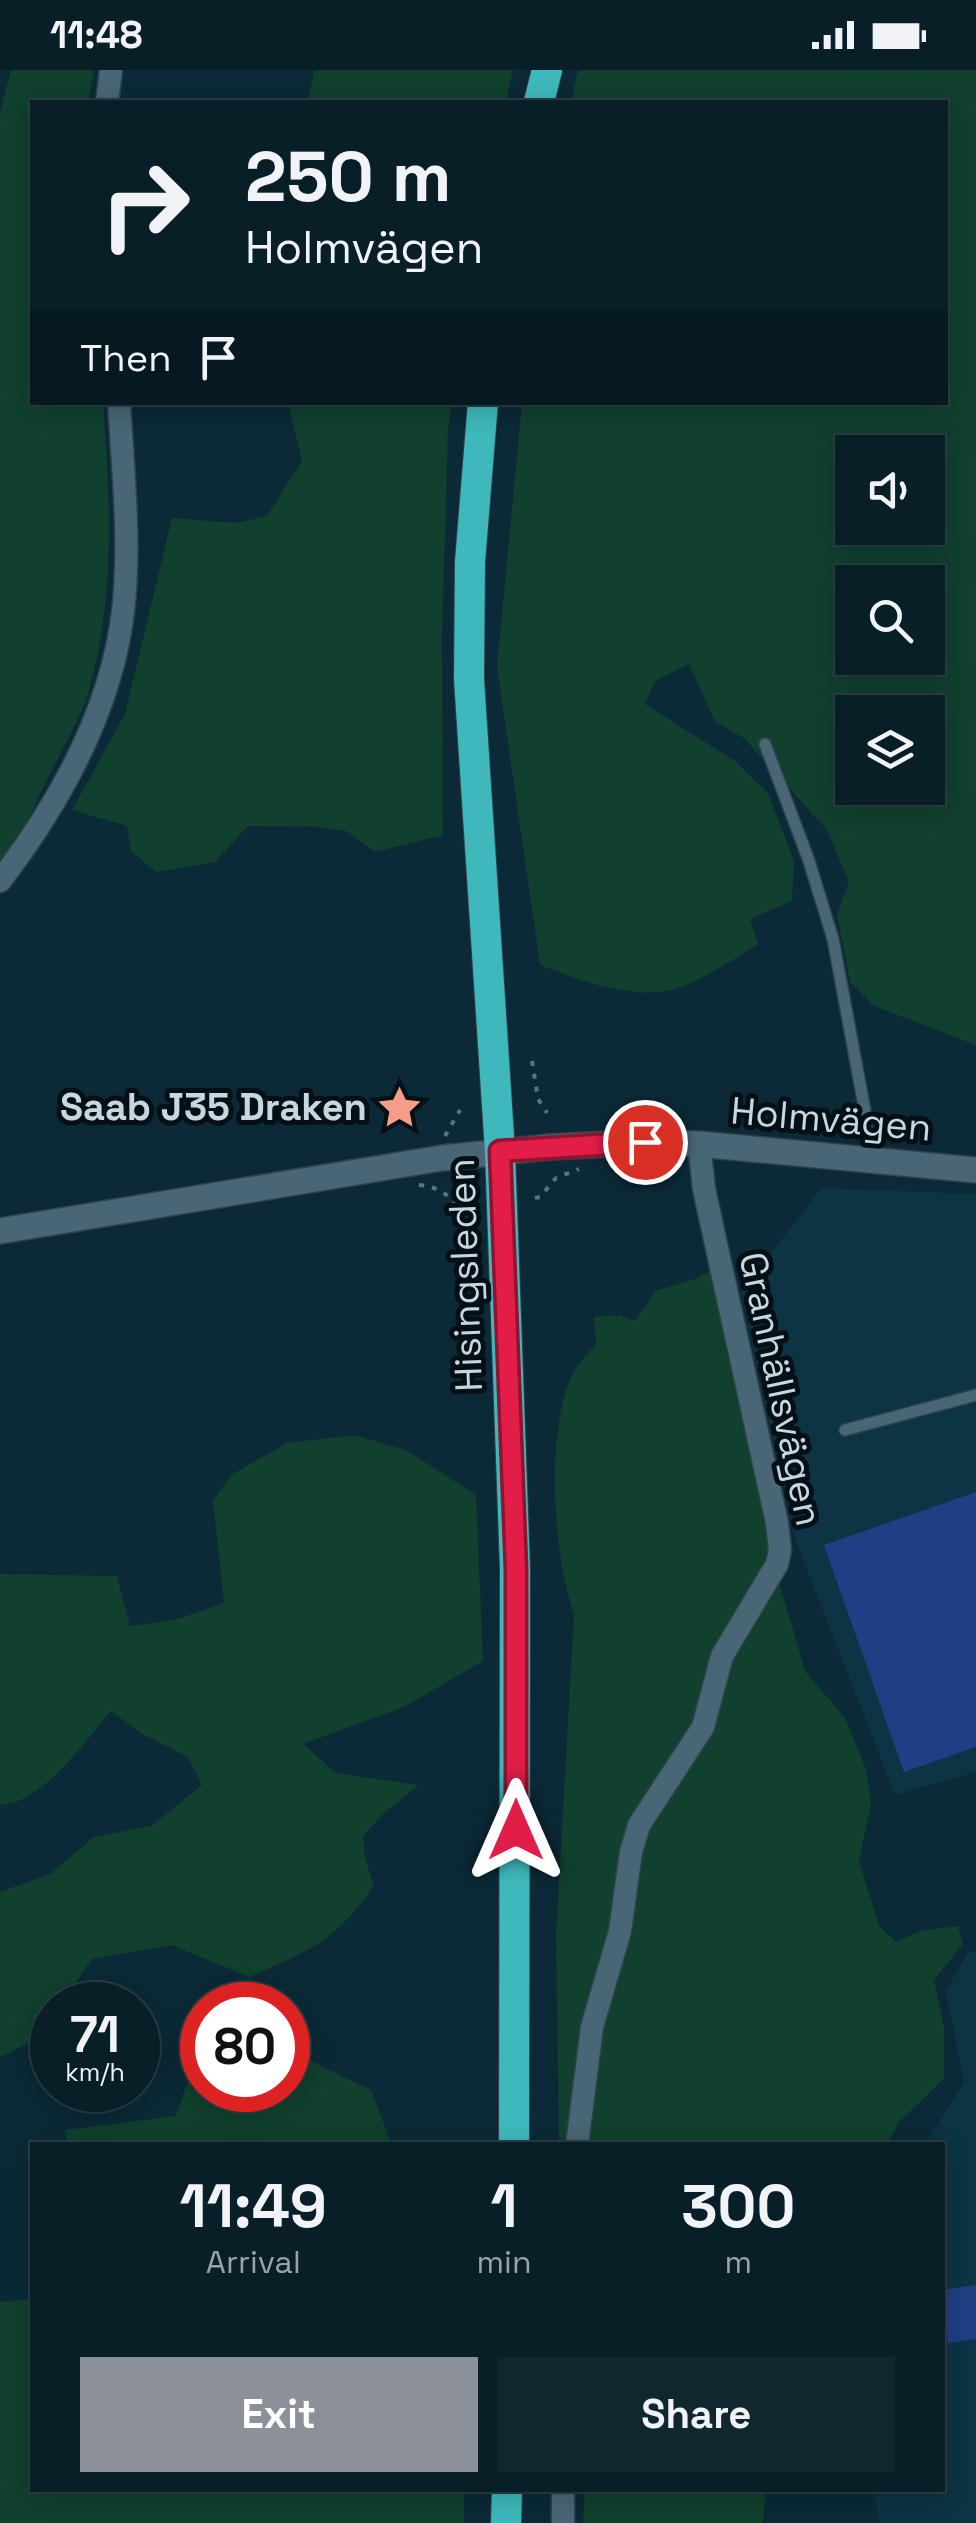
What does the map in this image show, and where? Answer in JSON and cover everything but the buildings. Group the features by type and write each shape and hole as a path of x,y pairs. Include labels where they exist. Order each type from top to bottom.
{"highway":[{"path":"540,100 547,70"},
{"name":"Hisingsleden","path":"483,405 470,562 469,680 500,1151 516,1569 514,2142"},
{"path":"506,2523 507,2492"}],"street":[{"path":"107,100 111,70"},
{"path":"0,881 57,800 87,739 108,680 124,605 126,529 119,405"},
{"name":"Holmvägen","path":"0,1231 500,1151 645,1142 699,1144 976,1170"},
{"name":"Granhällsvägen","path":"576,2142 592,2027 620,1931 631,1852 639,1825 703,1728 722,1656 777,1564 780,1550 704,1189 699,1144"},
{"path":"563,2523 564,2492"}],"lane":[{"path":"765,744 808,858 833,940 865,1111 868,1160"},
{"path":"845,1430 976,1394"}],"path":[{"path":"532,1061 539,1103 547,1113"},
{"path":"444,1136 460,1110"},
{"path":"414,1186 428,1186 452,1197 459,1205 462,1237"}],"shaded area":[{"path":"821,1188 976,1194 976,1772 895,1795 795,1539 741,1292"},
{"path":"976,1951 976,2523 879,2523 874,2492 945,2492 945,2142 927,2142 964,2082 946,1991 968,1952"}],"green space":[{"path":"11,70 94,70 88,100 30,100 30,405 103,405 109,549 103,622 85,703 28,818 0,864 0,113"},
{"path":"314,70 513,70 506,100 308,100"},
{"path":"578,70 976,70 976,1045 874,1006 850,982 837,915 849,881 826,829 744,738 715,722 689,664 655,681 645,704 735,761 768,793 794,861 792,901 750,919 758,944 711,973 672,990 614,989 540,965 497,666 522,405 948,405 948,100 571,100"},
{"path":"288,405 452,405 442,637 443,835 376,852 346,831 248,826 215,862 156,872 131,851 127,826 72,810 125,714 172,518 236,523 267,516 302,461"},
{"path":"714,1269 770,1551 805,1671 845,1718 866,1769 871,1804 859,1861 879,1926 896,1942 920,1931 958,1926 963,1944 934,1980 944,2027 944,2079 900,2121 888,2142 559,2142 556,1936 574,1615 557,1528 558,1429 572,1375 596,1344 594,1317 619,1315 635,1321 655,1291"},
{"path":"354,1435 406,1450 476,1495 483,1661 406,1706 303,1744 336,1773 419,1785 363,1836 374,1886 333,1932 250,1977 171,1945 92,1959 76,1982 30,1982 30,2042 0,2057 0,1892 50,1874 94,1837 151,1826 202,1785 188,1757 142,1734 111,1711 47,1783 16,1802 0,1805 0,1574 117,1576 130,1626 175,1620 224,1603 213,1501 231,1475 287,1443"},
{"path":"310,2061 371,2090 391,2142 67,2142 65,2130 176,2116 180,2104 180,2112 310,2112"},
{"path":"30,2299 30,2492 464,2492 464,2523 0,2523 0,2302"},
{"path":"585,2492 766,2492 763,2523 583,2523"}],"place":[{"name":"Saab J35 Draken","path":"400,1107"}],"route":[{"path":"516,1830 516,1569 500,1151 645,1142"}]}
